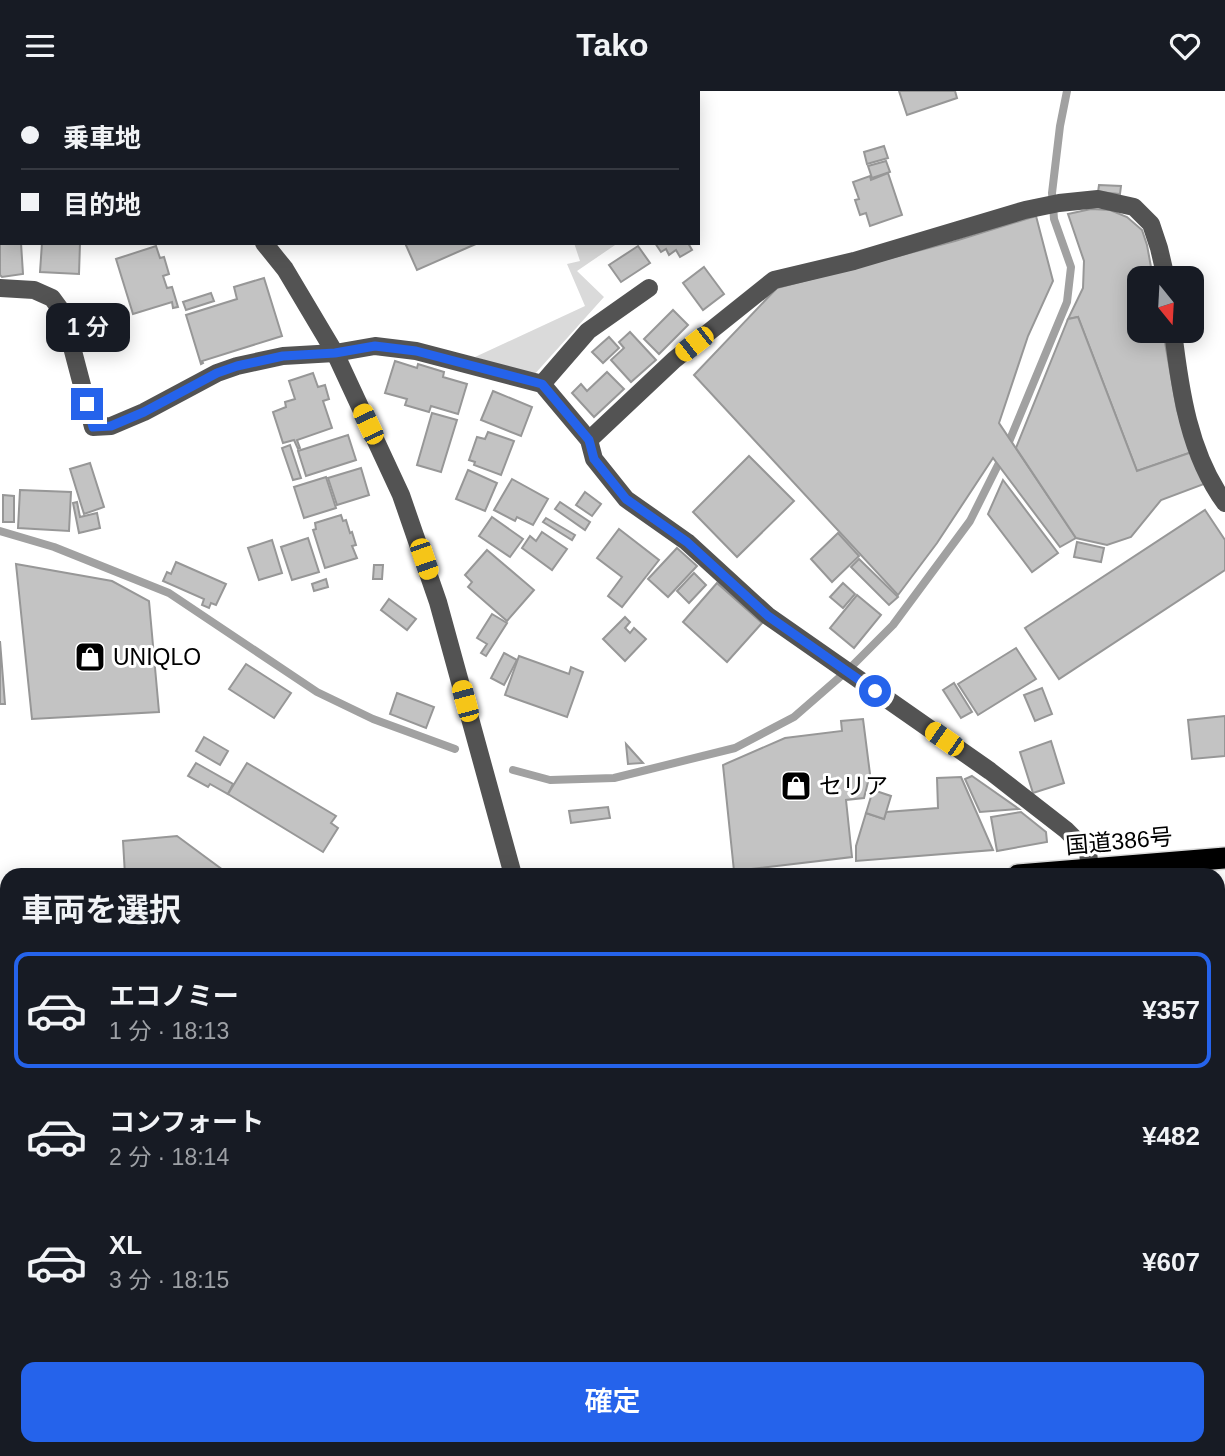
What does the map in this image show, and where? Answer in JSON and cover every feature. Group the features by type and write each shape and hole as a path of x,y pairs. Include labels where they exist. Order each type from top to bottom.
{"highway":[{"name":"国道386号","path":"1112,868 1225,858"}],"street":[{"path":"589,440 674,360 775,280 854,261 1012,213 1054,204 1098,199 1134,208 1151,224 1164,266"},
{"path":"266,245 285,269 335,353 401,495 438,602 511,868"},
{"path":"0,288 34,290 52,298 63,313 93,427 111,426 144,412 217,373 237,366 283,356 335,353 375,346 416,351 542,384 589,440 594,459 626,499 687,542 768,616 990,771 1066,830 1088,852 1090,868"},
{"path":"542,384 588,331 649,288"},
{"path":"1175,343 1192,436 1213,486 1225,503"}],"shaded area":[{"path":"575,245 615,245 577,271 604,297 533,376 475,357 585,306 567,264 580,261"}],"building":[{"path":"899,91 955,91 957,98 907,115"},
{"path":"884,146 888,158 867,164 864,152"},
{"path":"886,161 890,172 872,178 868,166"},
{"path":"888,173 902,215 870,226 866,213 860,215 855,200 859,199 853,182 870,176 871,180"},
{"path":"1099,185 1121,186 1120,194 1098,192"},
{"path":"1091,209 1110,210 1127,217 1142,230 1151,266 1127,266 1127,343 1165,343 1177,410 1192,452 1137,471 1078,317 1068,319 1083,288 1084,261 1068,214"},
{"path":"1036,216 1053,281 1028,336 999,423 1076,538 1060,547 993,458 937,543 898,595 694,375 777,288 955,241"},
{"path":"0,245 21,245 23,274 0,275"},
{"path":"42,245 80,245 79,274 40,272"},
{"path":"406,245 473,245 417,270"},
{"path":"656,245 689,245 692,250 680,257 676,250 669,255 666,249 661,252"},
{"path":"156,246 160,258 164,257 169,274 163,276 167,288 172,287 178,307 173,308 172,302 133,314 116,259"},
{"path":"638,246 650,263 621,282 609,265"},
{"path":"704,267 724,294 703,310 683,283"},
{"path":"264,278 282,336 202,361 201,364 186,315 237,299 234,287"},
{"path":"211,293 214,301 186,310 183,302"},
{"path":"673,310 688,325 659,354 644,339"},
{"path":"1078,317 1137,471 1192,452 1204,484 1161,500 1131,537 1107,545 1076,538 1016,448 1068,319"},
{"path":"630,332 656,360 631,382 611,360 624,348 619,342"},
{"path":"609,337 619,348 603,363 592,352"},
{"path":"395,361 417,368 418,364 444,372 443,377 467,384 458,414 431,406 429,412 405,405 407,399 385,393"},
{"path":"607,372 624,389 594,417 572,393 581,384 587,391"},
{"path":"313,373 318,387 325,385 329,399 323,401 332,428 297,440 298,449 294,440 283,443 273,412 286,407 285,402 295,399 289,381"},
{"path":"493,391 532,407 521,436 481,420"},
{"path":"432,413 457,420 441,472 417,465"},
{"path":"488,432 514,441 501,475 474,465 475,462 469,460 477,437 485,439"},
{"path":"348,435 356,460 306,476 298,451"},
{"path":"290,445 301,478 293,480 282,448"},
{"path":"749,456 794,501 737,557 693,512"},
{"path":"90,463 104,507 84,514 70,469"},
{"path":"361,468 369,495 337,505 328,478"},
{"path":"468,470 497,483 485,511 456,499"},
{"path":"326,477 336,508 304,518 294,487"},
{"path":"512,479 548,499 533,525 517,517 515,521 494,510"},
{"path":"1003,480 1058,553 1032,572 988,514"},
{"path":"20,490 71,492 69,531 18,528"},
{"path":"585,492 601,504 592,516 576,505"},
{"path":"3,495 14,496 14,522 3,522"},
{"path":"77,502 80,517 97,513 100,528 79,533 73,503"},
{"path":"560,502 590,522 585,530 555,509"},
{"path":"1205,510 1225,540 1225,570 1059,679 1025,628"},
{"path":"341,515 343,521 346,520 350,533 352,532 356,545 352,546 357,558 325,568 313,530 316,529 315,523"},
{"path":"492,517 523,539 510,557 479,536"},
{"path":"546,518 575,535 572,540 543,522"},
{"path":"619,529 659,560 622,607 608,596 622,577 597,558"},
{"path":"542,532 567,549 552,570 522,548 530,536 536,541"},
{"path":"838,533 859,556 832,582 811,559"},
{"path":"308,538 319,572 292,580 281,547"},
{"path":"272,540 282,573 259,580 248,548"},
{"path":"1077,542 1104,548 1101,562 1074,557"},
{"path":"677,548 697,566 668,597 648,579"},
{"path":"487,550 534,590 507,621 468,587 472,582 465,575"},
{"path":"859,559 898,597 889,605 851,567"},
{"path":"176,562 226,584 216,605 211,603 209,608 202,605 204,599 163,581 167,572 171,574"},
{"name":"UNIQLO","path":"16,564 112,581 149,601 159,712 32,719"},
{"path":"374,565 383,565 382,579 373,579"},
{"path":"694,573 706,585 689,603 677,591"},
{"path":"326,579 328,587 314,591 312,584"},
{"path":"717,583 762,623 727,662 683,622"},
{"path":"843,583 855,594 843,608 830,597"},
{"path":"857,595 881,615 854,648 830,628"},
{"path":"389,599 416,619 407,630 381,610"},
{"path":"492,614 507,623 486,656 481,653 487,644 477,638"},
{"path":"625,617 630,622 625,628 630,633 634,628 646,639 625,661 603,639"},
{"path":"0,641 5,704 0,704"},
{"path":"1016,648 1036,679 978,715 958,684"},
{"path":"504,653 517,660 504,685 491,678"},
{"path":"519,656 569,674 571,667 583,672 567,717 505,695"},
{"path":"246,664 291,693 274,718 229,689"},
{"path":"954,683 972,712 961,718 943,690"},
{"path":"1042,688 1052,714 1035,721 1024,695"},
{"path":"397,693 434,707 426,728 390,714"},
{"path":"1225,716 1225,756 1192,759 1188,720"},
{"name":"セリア","path":"863,719 870,774 864,798 846,800 852,857 759,868 734,868 723,765 785,738 842,731 841,721"},
{"path":"204,737 228,751 220,765 196,751"},
{"path":"1051,741 1064,783 1033,793 1020,752"},
{"path":"626,744 643,763 628,764"},
{"path":"196,763 233,784 228,794 188,776"},
{"path":"247,763 336,816 331,823 338,828 323,852 228,794"},
{"path":"972,776 1019,809 980,812 965,779"},
{"path":"961,777 993,850 856,861 856,846 866,813 884,819 886,812 938,808 937,778"},
{"path":"873,790 891,796 884,819 866,813"},
{"path":"608,807 610,818 571,823 569,811"},
{"path":"1021,812 1046,832 1047,842 997,851 991,817"},
{"path":"177,836 220,868 125,868 123,841"}],"waterway":[{"path":"513,770 550,780 614,778 735,748 794,717 848,670 893,625 970,521 1006,449 1067,302 1071,267 1054,219 1052,193 1067,91"},
{"path":"0,531 54,547 169,593 317,692 373,719 455,749"}],"place":[{"name":"UNIQLO","path":"90,657"},
{"name":"セリア","path":"796,786"}],"route":[{"path":"87,404 93,427 111,426 144,412 217,373 237,366 283,356 335,353 375,346 416,351 542,384 589,440 594,459 626,499 687,542 768,616 875,691"}]}
